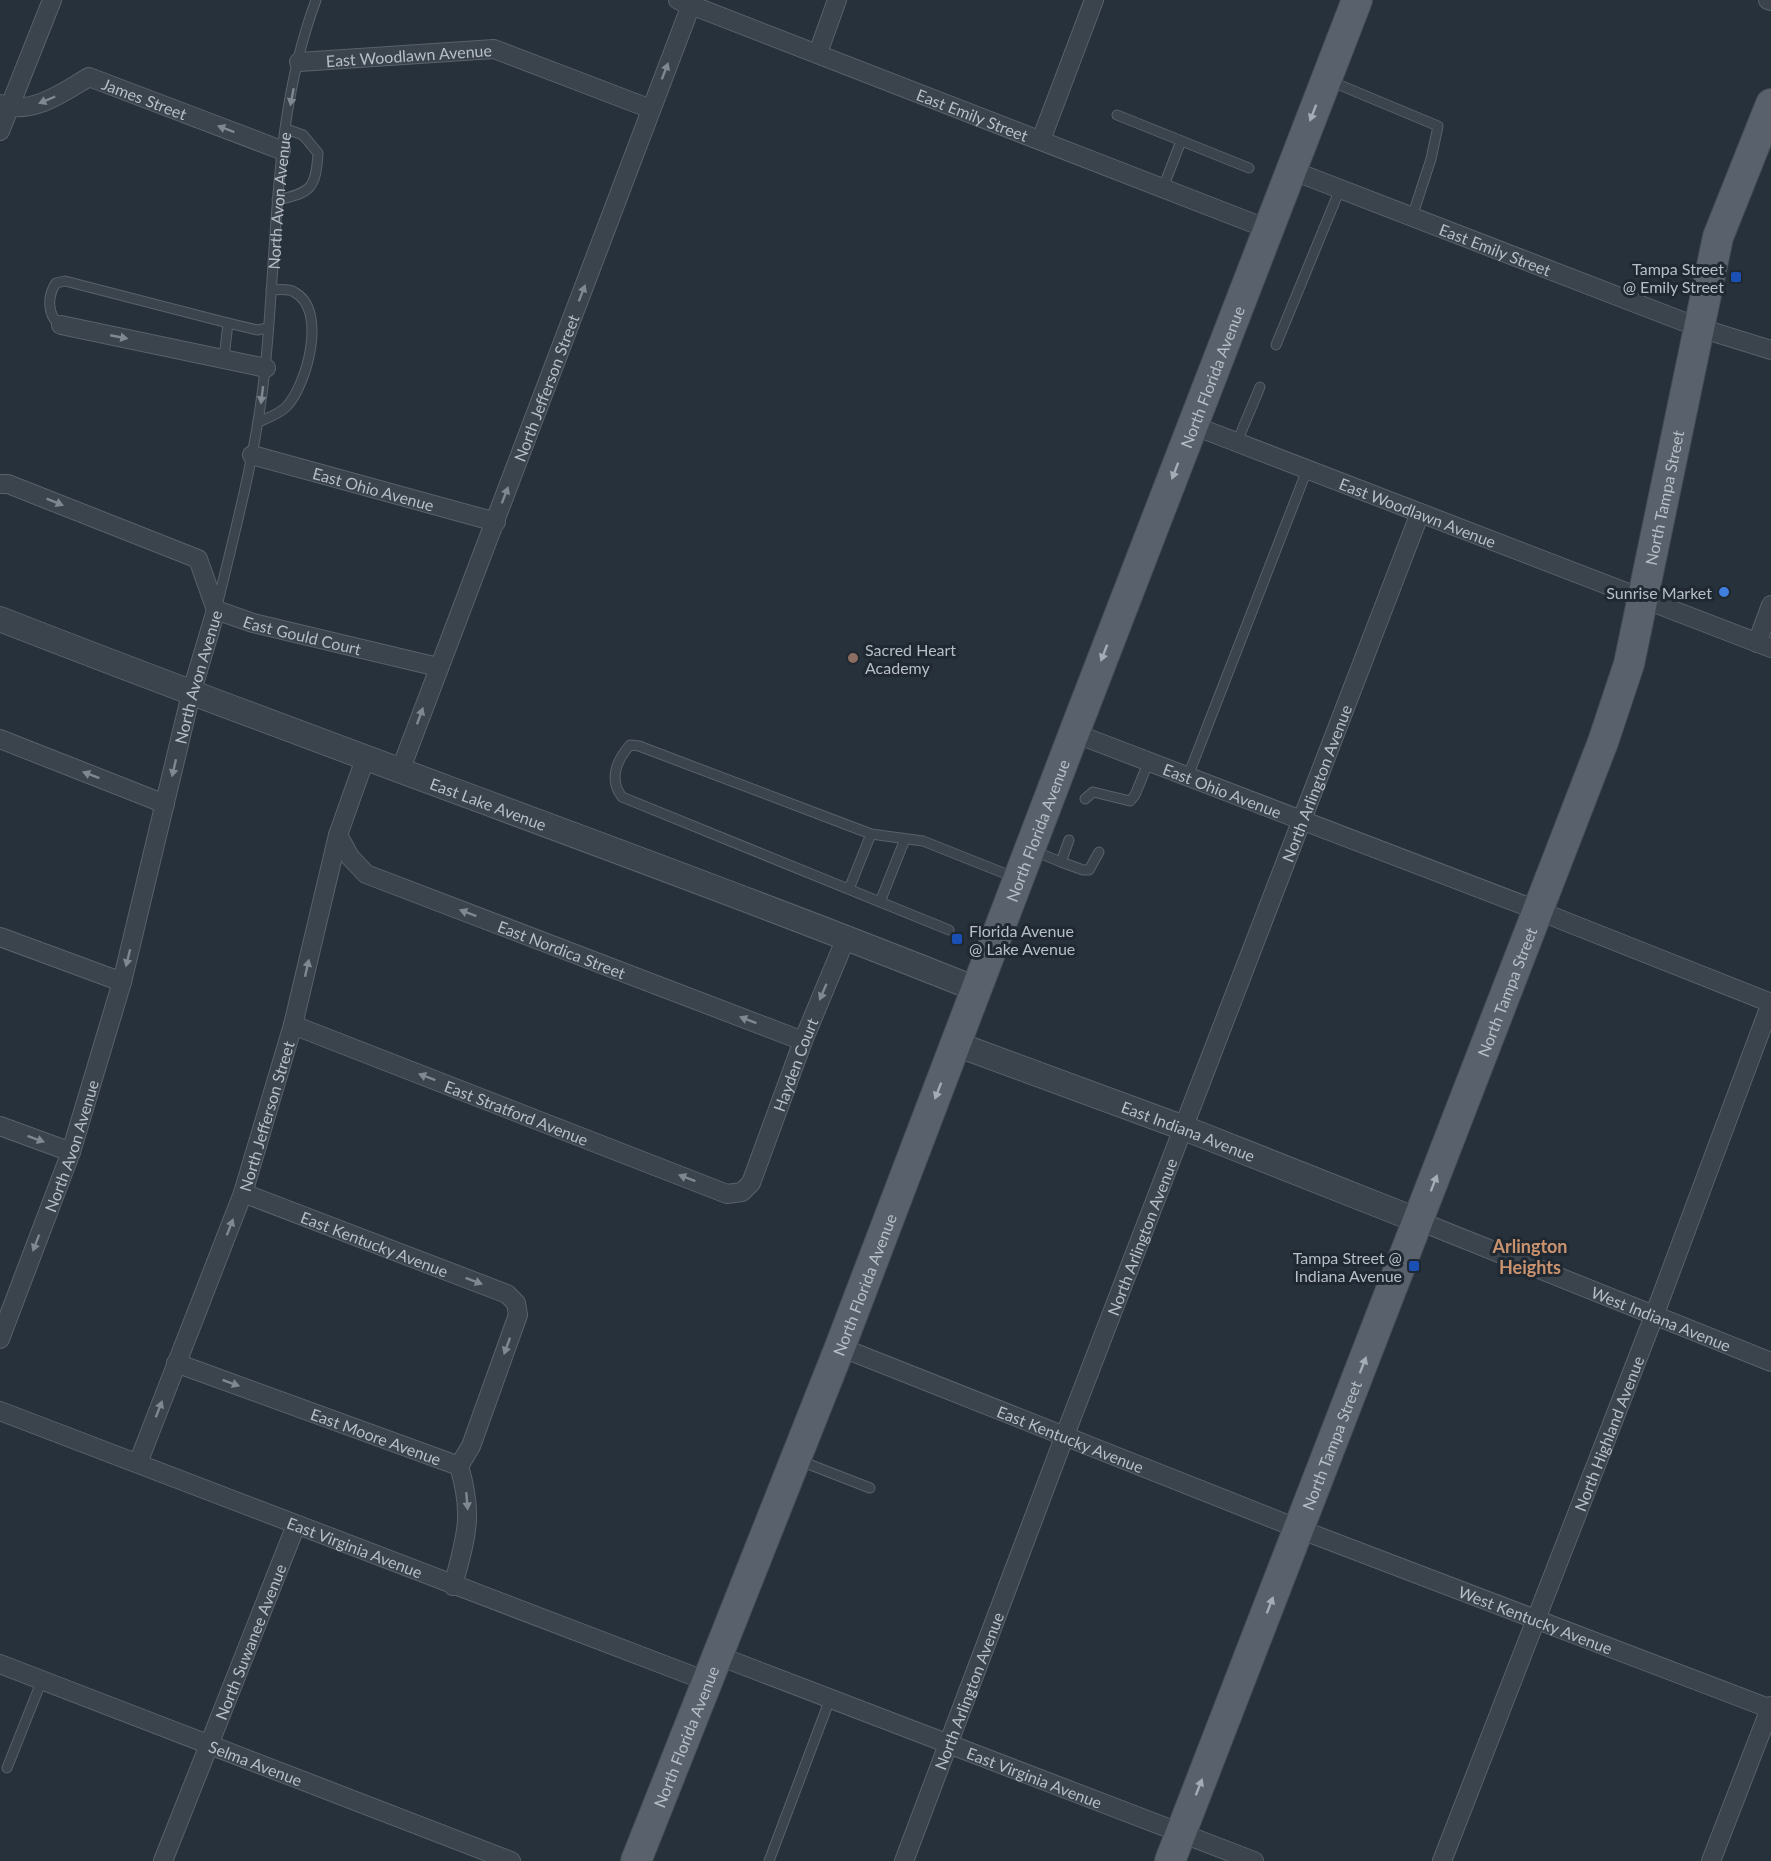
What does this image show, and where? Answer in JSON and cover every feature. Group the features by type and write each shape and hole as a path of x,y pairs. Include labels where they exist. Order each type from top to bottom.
{"main road":[{"name":"North Florida Avenue","path":"636,1861 840,1347 1029,849 1357,0"},
{"name":"North Tampa Street","path":"1170,1861 1539,911 1629,664 1718,237 1771,104"}],"street":[{"path":"0,131 5,106 52,0"},
{"path":"818,53 837,0"},
{"path":"1041,140 1094,0"},
{"name":"East Emily Street","path":"684,2 1268,229"},
{"name":"North Jefferson Street","path":"400,771 651,109 684,2"},
{"name":"East Woodlawn Avenue","path":"299,62 494,49 651,109"},
{"name":"James Street","path":"5,106 44,103 89,77 281,150"},
{"name":"East Emily Street","path":"1291,170 1700,328 1771,350"},
{"path":"61,325 266,368"},
{"name":"East Woodlawn Avenue","path":"1192,425 1764,645"},
{"name":"East Ohio Avenue","path":"252,455 495,522"},
{"path":"0,484 8,484 198,559 216,610"},
{"name":"North Arlington Avenue","path":"904,1861 1065,1435 1420,513"},
{"path":"1764,645 1771,604"},
{"name":"East Gould Court","path":"216,610 253,623 438,667"},
{"name":"North Avon Avenue","path":"0,1339 71,1152 122,982 191,694 216,610"},
{"name":"East Lake Avenue","path":"0,619 191,694 846,938 976,989"},
{"name":"East Ohio Avenue","path":"1074,733 1539,911 1771,1003"},
{"path":"0,739 165,804"},
{"name":"North Jefferson Street","path":"138,1463 243,1193 293,1025 338,836 365,759"},
{"name":"East Nordica Street","path":"338,836 350,857 366,874 802,1041"},
{"path":"0,937 122,982"},
{"name":"Hayden Court","path":"742,1192 751,1183 802,1041 846,938"},
{"name":"North Highland Avenue","path":"1442,1861 1654,1316 1771,1003"},
{"name":"East Stratford Avenue","path":"293,1025 727,1194 742,1192"},
{"name":"East Indiana Avenue","path":"956,1044 1184,1128 1419,1221"},
{"path":"0,1126 71,1152"},
{"name":"East Kentucky Avenue","path":"243,1193 507,1294 516,1303 518,1315 471,1446 459,1466"},
{"name":"West Indiana Avenue","path":"1419,1221 1771,1362"},
{"name":"East Kentucky Avenue","path":"840,1347 1299,1529"},
{"name":"East Moore Avenue","path":"176,1363 459,1466 468,1495 469,1529 453,1586"},
{"name":"East Virginia Avenue","path":"0,1411 453,1586 714,1669 830,1699 1254,1861"},
{"name":"North Suwanee Avenue","path":"163,1861 296,1525"},
{"name":"West Kentucky Avenue","path":"1299,1529 1771,1708"},
{"name":"Selma Avenue","path":"0,1664 511,1861"},
{"path":"1711,1861 1771,1708"}],"lane":[{"name":"North Avon Avenue","path":"216,610 258,422 266,368 281,150 304,30 316,0"},
{"path":"1326,80 1438,126 1431,159 1412,217"},
{"path":"1117,115 1249,168"},
{"path":"278,200 303,195 316,178 318,153 303,135 286,129"},
{"path":"1163,188 1181,141"},
{"path":"1276,345 1340,189"},
{"path":"61,325 54,317 50,296 56,283 65,281 257,330 268,328"},
{"path":"258,422 285,409 297,394 307,366 314,327 305,299 292,290 271,290"},
{"path":"224,358 228,323"},
{"path":"1237,442 1260,387"},
{"path":"1188,776 1307,470"},
{"path":"950,930 622,797 615,788 613,778 623,753 630,745 639,746 871,834 923,841 1018,879"},
{"path":"1085,799 1094,792 1130,801 1135,795 1149,761"},
{"path":"1115,811 1119,800"},
{"path":"849,889 871,834"},
{"path":"880,902 905,839"},
{"path":"1061,861 1070,840"},
{"path":"1029,849 1083,870 1089,870 1099,852"},
{"path":"796,1459 870,1488"},
{"path":"8,1768 42,1680"},
{"path":"770,1861 830,1699"}],"place":[{"name":"Tampa Street @ Emily Street","path":"1736,277"},
{"name":"Sunrise Market","path":"1724,592"},
{"name":"Sacred Heart Academy","path":"853,658"},
{"name":"Florida Avenue @ Lake Avenue","path":"957,939"},
{"name":"Tampa Street @ Indiana Avenue","path":"1414,1266"}],"district":[{"name":"Arlington Heights","path":"1530,1256"}]}
